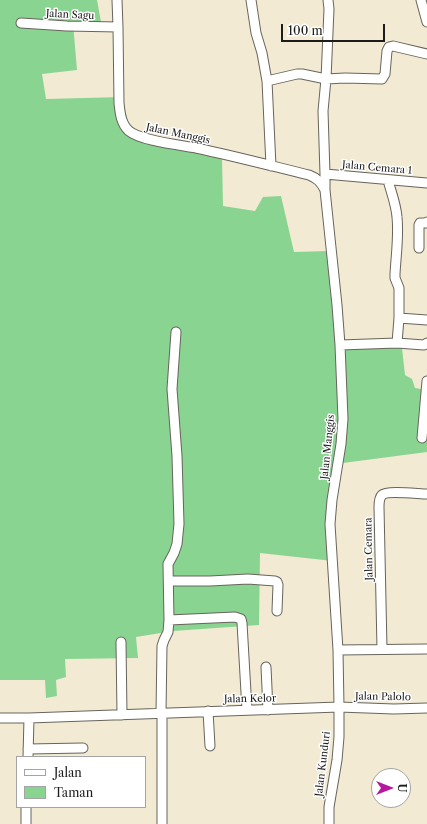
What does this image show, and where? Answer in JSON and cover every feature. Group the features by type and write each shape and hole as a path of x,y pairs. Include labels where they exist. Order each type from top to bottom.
{"street":[{"name":"Jalan Manggis","path":"117,0 120,116 123,125 129,132 150,140 196,148 309,174 315,177 323,185 325,190"},
{"path":"251,0 256,33 262,53 267,81 271,166"},
{"name":"Jalan Manggis","path":"328,0 329,9 326,79 323,111 325,190 340,345 343,430 332,500 330,524 338,650 339,707"},
{"path":"421,0 427,22"},
{"name":"Jalan Sagu","path":"21,23 118,27"},
{"path":"267,81 297,74 326,79 382,78 385,74 387,51 389,47 394,46 427,54"},
{"name":"Jalan Cemara 1","path":"325,174 427,183"},
{"path":"388,180 397,217 398,239 395,274 399,288 397,343"},
{"path":"419,248 419,224 427,222"},
{"path":"399,318 427,320"},
{"path":"162,824 162,646 168,632 169,620 168,564 177,544 179,524 177,456 172,389 176,332"},
{"path":"340,345 397,343 424,345 427,343"},
{"path":"422,438 427,381"},
{"name":"Jalan Cemara","path":"382,649 378,507 380,500 386,493 393,492 427,494"},
{"path":"169,581 248,579 274,581 277,582 278,585 277,611"},
{"path":"169,620 234,617 241,619 247,710"},
{"path":"121,642 122,715"},
{"path":"338,650 427,649"},
{"path":"266,667 268,710"},
{"name":"Jalan Kelor","path":"0,718 339,707"},
{"name":"Jalan Palolo","path":"339,707 394,709 427,708"},
{"name":"Jalan Kunduri","path":"329,824 337,760 339,707"},
{"path":"208,711 210,746"},
{"path":"29,718 28,753 83,748"},
{"path":"26,808 26,824"}],"green space":[{"path":"0,0 97,0 101,22 73,23 77,70 42,74 46,99 122,97 128,122 148,143 222,156 223,206 255,211 263,197 281,196 294,252 329,251 339,278 341,343 401,339 405,375 412,379 415,388 427,390 427,452 343,463 335,479 333,561 260,553 259,625 173,631 136,637 138,658 65,659 66,677 56,680 57,696 46,698 45,680 0,680"}]}
